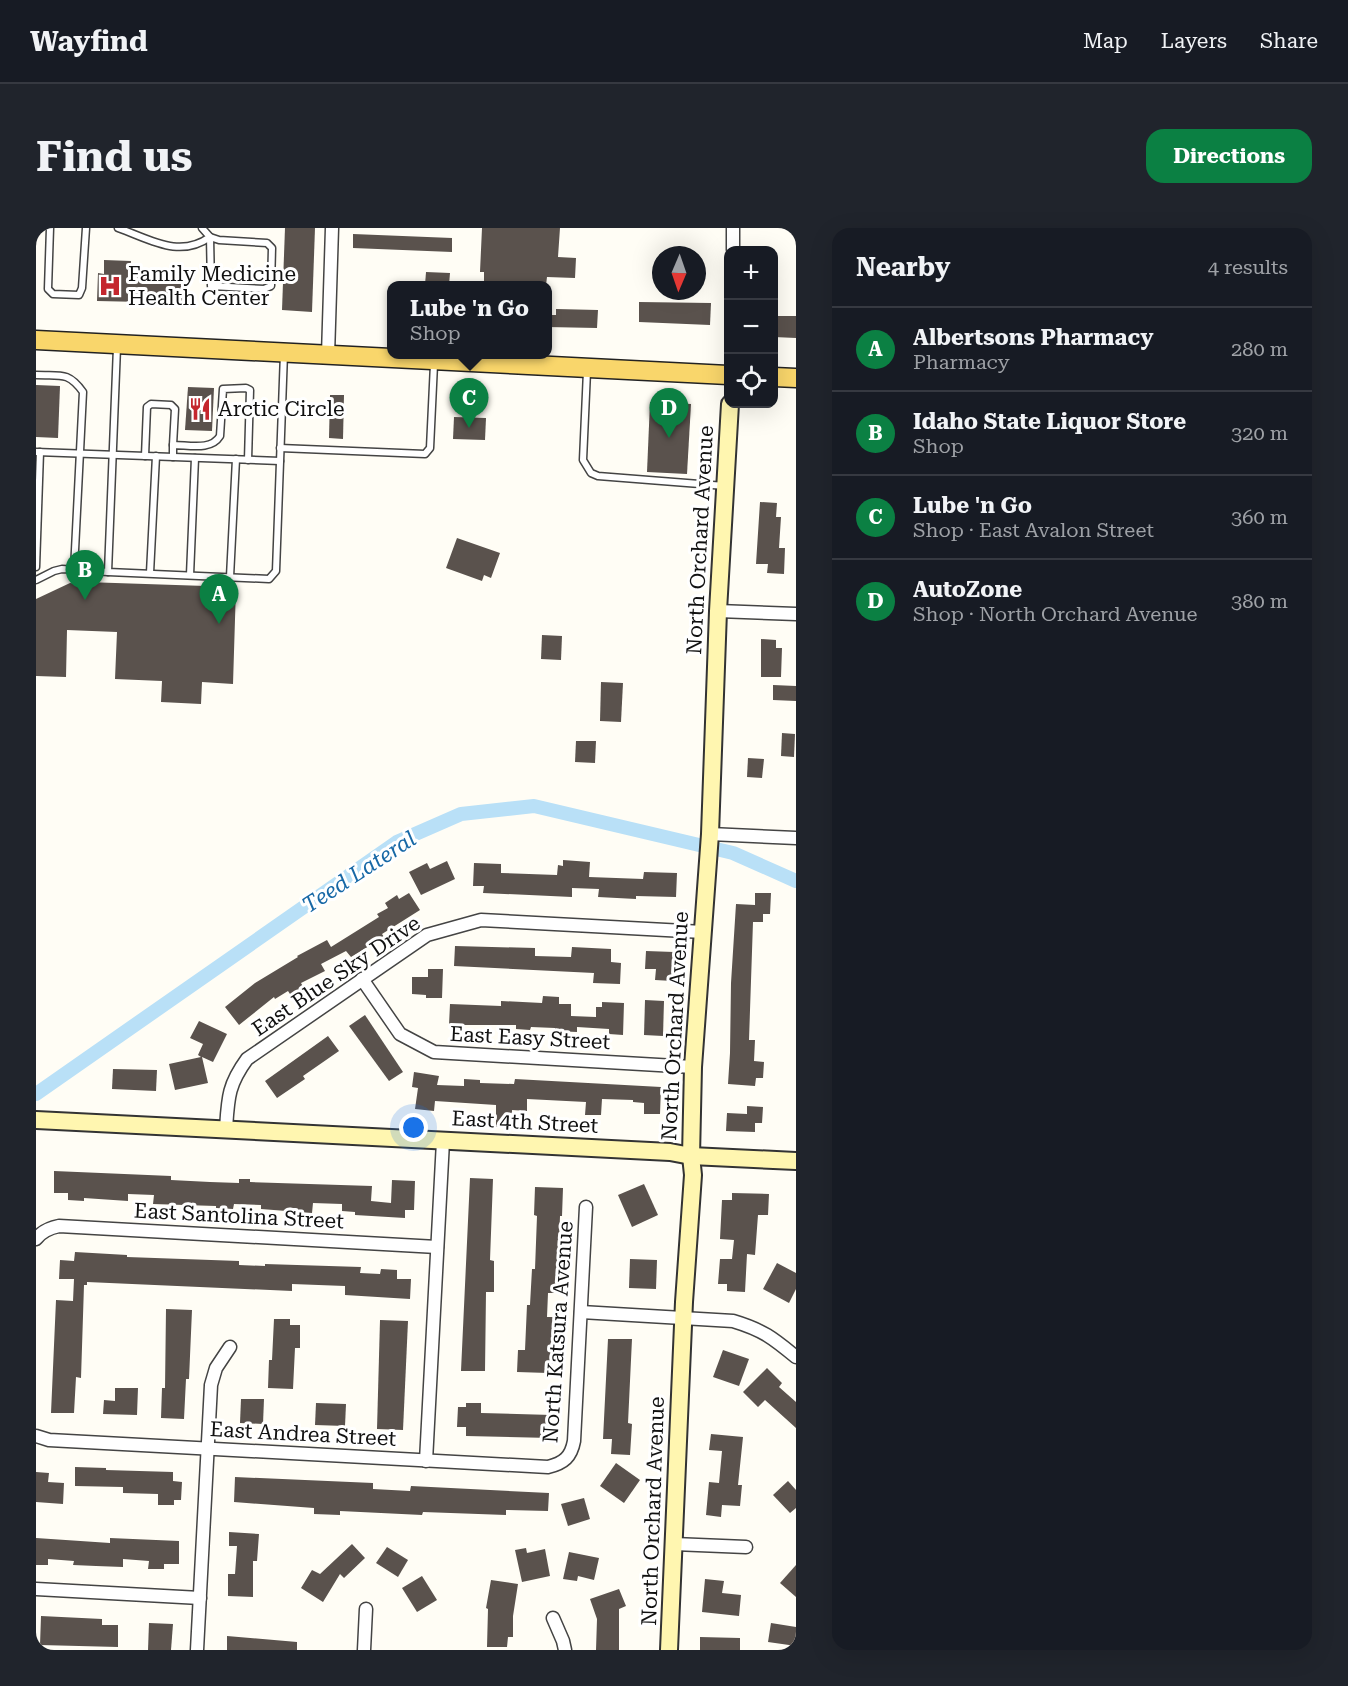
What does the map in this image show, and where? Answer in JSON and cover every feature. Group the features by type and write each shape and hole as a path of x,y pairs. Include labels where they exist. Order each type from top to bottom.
{"main road":[{"path":"36,340 387,357"},
{"path":"417,359 724,375"},
{"path":"778,377 796,378"}],"street":[{"path":"328,354 332,228"},
{"path":"733,228 733,246"},
{"name":"North Orchard Avenue","path":"669,1650 683,1318 693,1175 691,1156 693,1067 709,842 718,611 730,408"},
{"path":"718,611 796,614"},
{"path":"709,842 796,838"},
{"name":"East Blue Sky Drive","path":"226,1129 228,1100 234,1077 247,1059 427,935 481,920 703,932"},
{"name":"East Easy Street","path":"362,979 400,1034 434,1052 693,1067"},
{"name":"East 4th Street","path":"36,1120 670,1152 691,1156 796,1161"},
{"path":"426,1461 443,1141"},
{"name":"North Katsura Avenue","path":"567,1459 574,1441 586,1207"},
{"name":"East Santolina Street","path":"38,1236 49,1228 59,1226 437,1247"},
{"path":"581,1312 733,1321 756,1328 796,1358"},
{"path":"197,1650 213,1376 230,1347"},
{"name":"East Andrea Street","path":"36,1436 49,1440 548,1467 567,1459"},
{"path":"674,1544 746,1547"},
{"path":"36,1589 200,1598"},
{"path":"364,1650 366,1609"},
{"path":"553,1618 565,1650"}],"lane":[{"path":"50,228 48,289 53,294 79,295 82,288 86,228"},
{"path":"118,228 163,246 182,248 199,245 210,237"},
{"path":"202,228 210,237 219,240 267,243 272,248 271,286 264,289 211,286 210,237"},
{"path":"108,572 117,344"},
{"path":"36,580 54,571 74,570 269,579 276,571 284,352"},
{"path":"280,448 425,454 430,448 435,360"},
{"path":"588,368 583,460 591,473 598,476 725,486"},
{"path":"36,375 62,376 74,380 83,392 78,453 74,570"},
{"path":"173,445 209,446 217,442 220,436 223,388 246,388 250,390 248,460"},
{"path":"145,456 147,407 151,404 171,405 175,409 173,457"},
{"path":"36,567 38,452 280,461"},
{"path":"150,573 156,456"},
{"path":"190,575 195,458"},
{"path":"230,577 236,459"}],"building":[{"path":"285,228 315,228 312,312 282,310"},
{"path":"482,228 560,228 558,257 576,258 575,278 547,277 546,281 484,281 484,272 480,272"},
{"path":"353,234 452,238 452,252 353,248"},
{"path":"104,260 131,261 130,272 189,274 188,303 97,301 98,273 104,274"},
{"path":"426,272 450,273 449,281 425,281"},
{"path":"639,302 711,303 710,325 639,322"},
{"path":"556,309 598,310 597,328 552,327 552,315 556,315"},
{"path":"778,316 796,316 796,338 778,337"},
{"path":"36,385 60,386 58,438 36,437"},
{"name":"Arctic Circle","path":"188,387 214,388 212,431 185,430"},
{"path":"330,395 344,395 343,439 329,438"},
{"path":"650,402 691,404 687,474 647,472"},
{"path":"454,417 486,418 485,440 453,439"},
{"path":"760,502 777,503 776,517 781,517 779,548 785,548 784,574 767,573 768,564 756,564"},
{"path":"457,538 500,553 491,578 484,575 482,581 446,568"},
{"path":"70,583 236,587 233,684 202,682 201,704 161,702 162,681 115,679 117,632 67,630 66,677 36,676 36,599"},
{"path":"542,635 562,636 561,660 541,659"},
{"path":"761,639 776,640 776,648 782,648 781,677 761,677"},
{"path":"601,682 623,683 621,722 600,721"},
{"path":"773,685 796,686 796,701 773,700"},
{"path":"782,733 795,734 794,757 781,756"},
{"path":"576,741 596,741 595,763 575,762"},
{"path":"748,758 764,759 762,778 747,777"},
{"path":"563,860 590,862 589,877 643,879 644,872 677,873 676,897 636,896 636,899 598,897 599,889 572,888 572,897 483,893 484,886 473,886 474,863 501,864 501,873 557,875 558,865 563,866"},
{"path":"447,861 455,879 421,895 409,872 427,863 430,869"},
{"path":"409,893 420,910 382,934 384,937 351,957 346,951 321,964 325,971 301,983 305,990 292,997 288,991 275,999 274,997 239,1025 225,1007 255,983 297,956 327,940 331,947 379,917 377,914 388,908 385,903 397,895 399,899"},
{"path":"755,893 771,893 770,914 763,914 763,922 753,922 749,1040 755,1040 754,1061 764,1062 763,1078 756,1078 755,1086 728,1084 736,904 755,905"},
{"path":"455,946 535,948 535,956 571,957 572,947 611,949 611,962 621,963 620,984 593,983 594,973 454,966"},
{"path":"646,951 674,952 673,981 655,980 656,969 645,969"},
{"path":"428,969 443,969 442,998 426,998 426,995 412,994 412,977 428,977"},
{"path":"543,996 559,997 559,1004 571,1004 571,1016 596,1017 596,1007 602,1007 602,1002 624,1003 623,1035 609,1034 609,1029 577,1027 577,1032 555,1031 555,1028 516,1029 516,1025 449,1025 450,1004 501,1006 501,1001 542,1003"},
{"path":"645,1000 664,1001 663,1036 644,1035"},
{"path":"365,1015 403,1072 389,1081 349,1026"},
{"path":"199,1021 227,1034 213,1062 202,1057 208,1083 175,1090 169,1064 201,1057 198,1055 203,1044 190,1038"},
{"path":"328,1036 339,1051 303,1076 305,1079 277,1098 265,1081"},
{"path":"113,1069 157,1070 156,1091 112,1089"},
{"path":"414,1072 439,1076 437,1085 464,1086 464,1079 480,1080 480,1083 514,1084 515,1079 661,1087 660,1114 644,1114 644,1103 633,1102 633,1100 602,1099 601,1115 585,1115 586,1102 527,1099 527,1111 512,1110 512,1127 496,1127 496,1105 435,1101 434,1111 415,1109 418,1088 412,1087"},
{"path":"747,1106 763,1107 762,1123 755,1123 755,1132 726,1131 727,1113 747,1114"},
{"path":"54,1171 171,1176 171,1180 210,1182 239,1183 239,1179 250,1179 250,1182 372,1186 371,1201 391,1203 392,1180 415,1181 414,1210 405,1210 405,1218 355,1215 355,1212 342,1211 342,1204 313,1203 312,1213 261,1209 261,1205 234,1204 233,1209 216,1208 216,1206 153,1204 154,1195 128,1194 128,1201 84,1198 84,1201 68,1200 68,1193 54,1193"},
{"path":"470,1178 493,1179 490,1260 494,1261 494,1292 486,1292 485,1371 461,1371"},
{"path":"644,1184 658,1215 632,1227 618,1195"},
{"path":"535,1187 563,1188 557,1293 548,1293 547,1317 556,1317 554,1364 548,1364 548,1373 517,1372 518,1350 525,1350 527,1305 530,1305 532,1269 535,1269 537,1216 534,1215"},
{"path":"732,1193 769,1194 768,1215 758,1215 755,1255 747,1254 745,1292 727,1291 727,1284 718,1284 720,1259 732,1259 734,1240 720,1239 722,1200 732,1200"},
{"path":"75,1252 127,1255 127,1257 239,1261 239,1265 361,1267 360,1273 380,1274 381,1269 397,1270 397,1279 411,1279 410,1299 345,1295 345,1286 292,1284 292,1291 87,1282 87,1285 84,1285 81,1378 76,1377 74,1413 51,1413 56,1300 73,1301 74,1279 59,1279 60,1260 74,1261"},
{"path":"630,1259 657,1260 656,1289 629,1288"},
{"path":"777,1263 796,1273 796,1289 789,1303 763,1289"},
{"path":"166,1309 192,1310 189,1379 186,1379 184,1419 161,1418 162,1388 165,1388"},
{"path":"274,1319 290,1319 290,1325 300,1325 300,1348 295,1348 293,1389 268,1388"},
{"path":"380,1320 408,1321 403,1430 377,1429"},
{"path":"608,1339 632,1339 628,1423 632,1424 630,1455 611,1454 612,1439 603,1439"},
{"path":"723,1350 749,1359 739,1386 713,1377"},
{"path":"767,1368 782,1383 779,1387 796,1402 796,1428 765,1400 758,1407 743,1392"},
{"path":"115,1388 138,1388 137,1415 103,1414 104,1400 115,1401"},
{"path":"241,1399 264,1399 263,1424 240,1423"},
{"path":"316,1403 346,1404 345,1426 315,1425"},
{"path":"466,1403 481,1403 481,1413 552,1415 551,1438 466,1436 466,1427 457,1427 458,1407 466,1407"},
{"path":"711,1434 743,1437 738,1485 742,1485 740,1506 722,1505 721,1517 706,1515 709,1482 719,1483 722,1451 709,1450"},
{"path":"616,1463 640,1480 624,1503 600,1486"},
{"path":"75,1467 173,1472 173,1481 182,1482 181,1500 174,1500 174,1505 158,1505 158,1494 123,1493 123,1487 75,1486"},
{"path":"36,1472 49,1473 48,1482 64,1483 63,1504 36,1502"},
{"path":"235,1477 373,1483 373,1489 410,1491 411,1486 549,1493 548,1511 506,1510 506,1515 423,1512 422,1515 340,1511 340,1515 314,1514 314,1508 234,1502"},
{"path":"788,1481 796,1490 796,1508 790,1513 773,1495"},
{"path":"584,1498 590,1519 568,1526 561,1504"},
{"path":"229,1532 259,1534 257,1561 253,1561 253,1597 228,1596 228,1574 235,1574 237,1546 229,1546"},
{"path":"36,1538 110,1543 110,1538 179,1541 179,1564 164,1564 164,1569 148,1569 149,1561 123,1559 123,1567 73,1565 74,1561 48,1559 48,1565 36,1565"},
{"path":"352,1544 365,1558 344,1578 340,1574 323,1602 301,1588 312,1570 320,1574"},
{"path":"387,1547 408,1560 398,1577 376,1563"},
{"path":"526,1548 527,1553 545,1549 550,1576 522,1582 515,1550"},
{"path":"569,1552 599,1558 594,1580 578,1576 577,1581 563,1579"},
{"path":"796,1565 796,1597 780,1583"},
{"path":"422,1576 437,1600 417,1612 402,1588"},
{"path":"705,1579 724,1581 722,1593 741,1595 739,1616 702,1612"},
{"path":"491,1580 518,1584 513,1616 513,1637 508,1637 507,1647 487,1647 488,1609 486,1608"},
{"path":"619,1589 626,1606 619,1609 619,1650 596,1650 597,1619 590,1599"},
{"path":"41,1616 102,1619 102,1625 118,1625 118,1647 40,1645"},
{"path":"149,1623 173,1624 171,1650 148,1650"},
{"path":"771,1623 796,1627 796,1646 768,1642"},
{"path":"227,1636 297,1642 297,1650 227,1650"},
{"path":"700,1637 740,1638 740,1650 700,1650"}],"waterway":[{"name":"Teed Lateral","path":"36,1094 397,842 461,814 534,806 733,853 796,881"}],"place":[{"name":"Family Medicine Health Center","path":"110,286"},
{"name":"Arctic Circle","path":"200,409"},
{"name":"Lube 'n Go","path":"469,428"},
{"name":"AutoZone","path":"669,438"},
{"name":"Idaho State Liquor Store","path":"85,600"},
{"name":"Albertsons Pharmacy","path":"219,624"}]}
